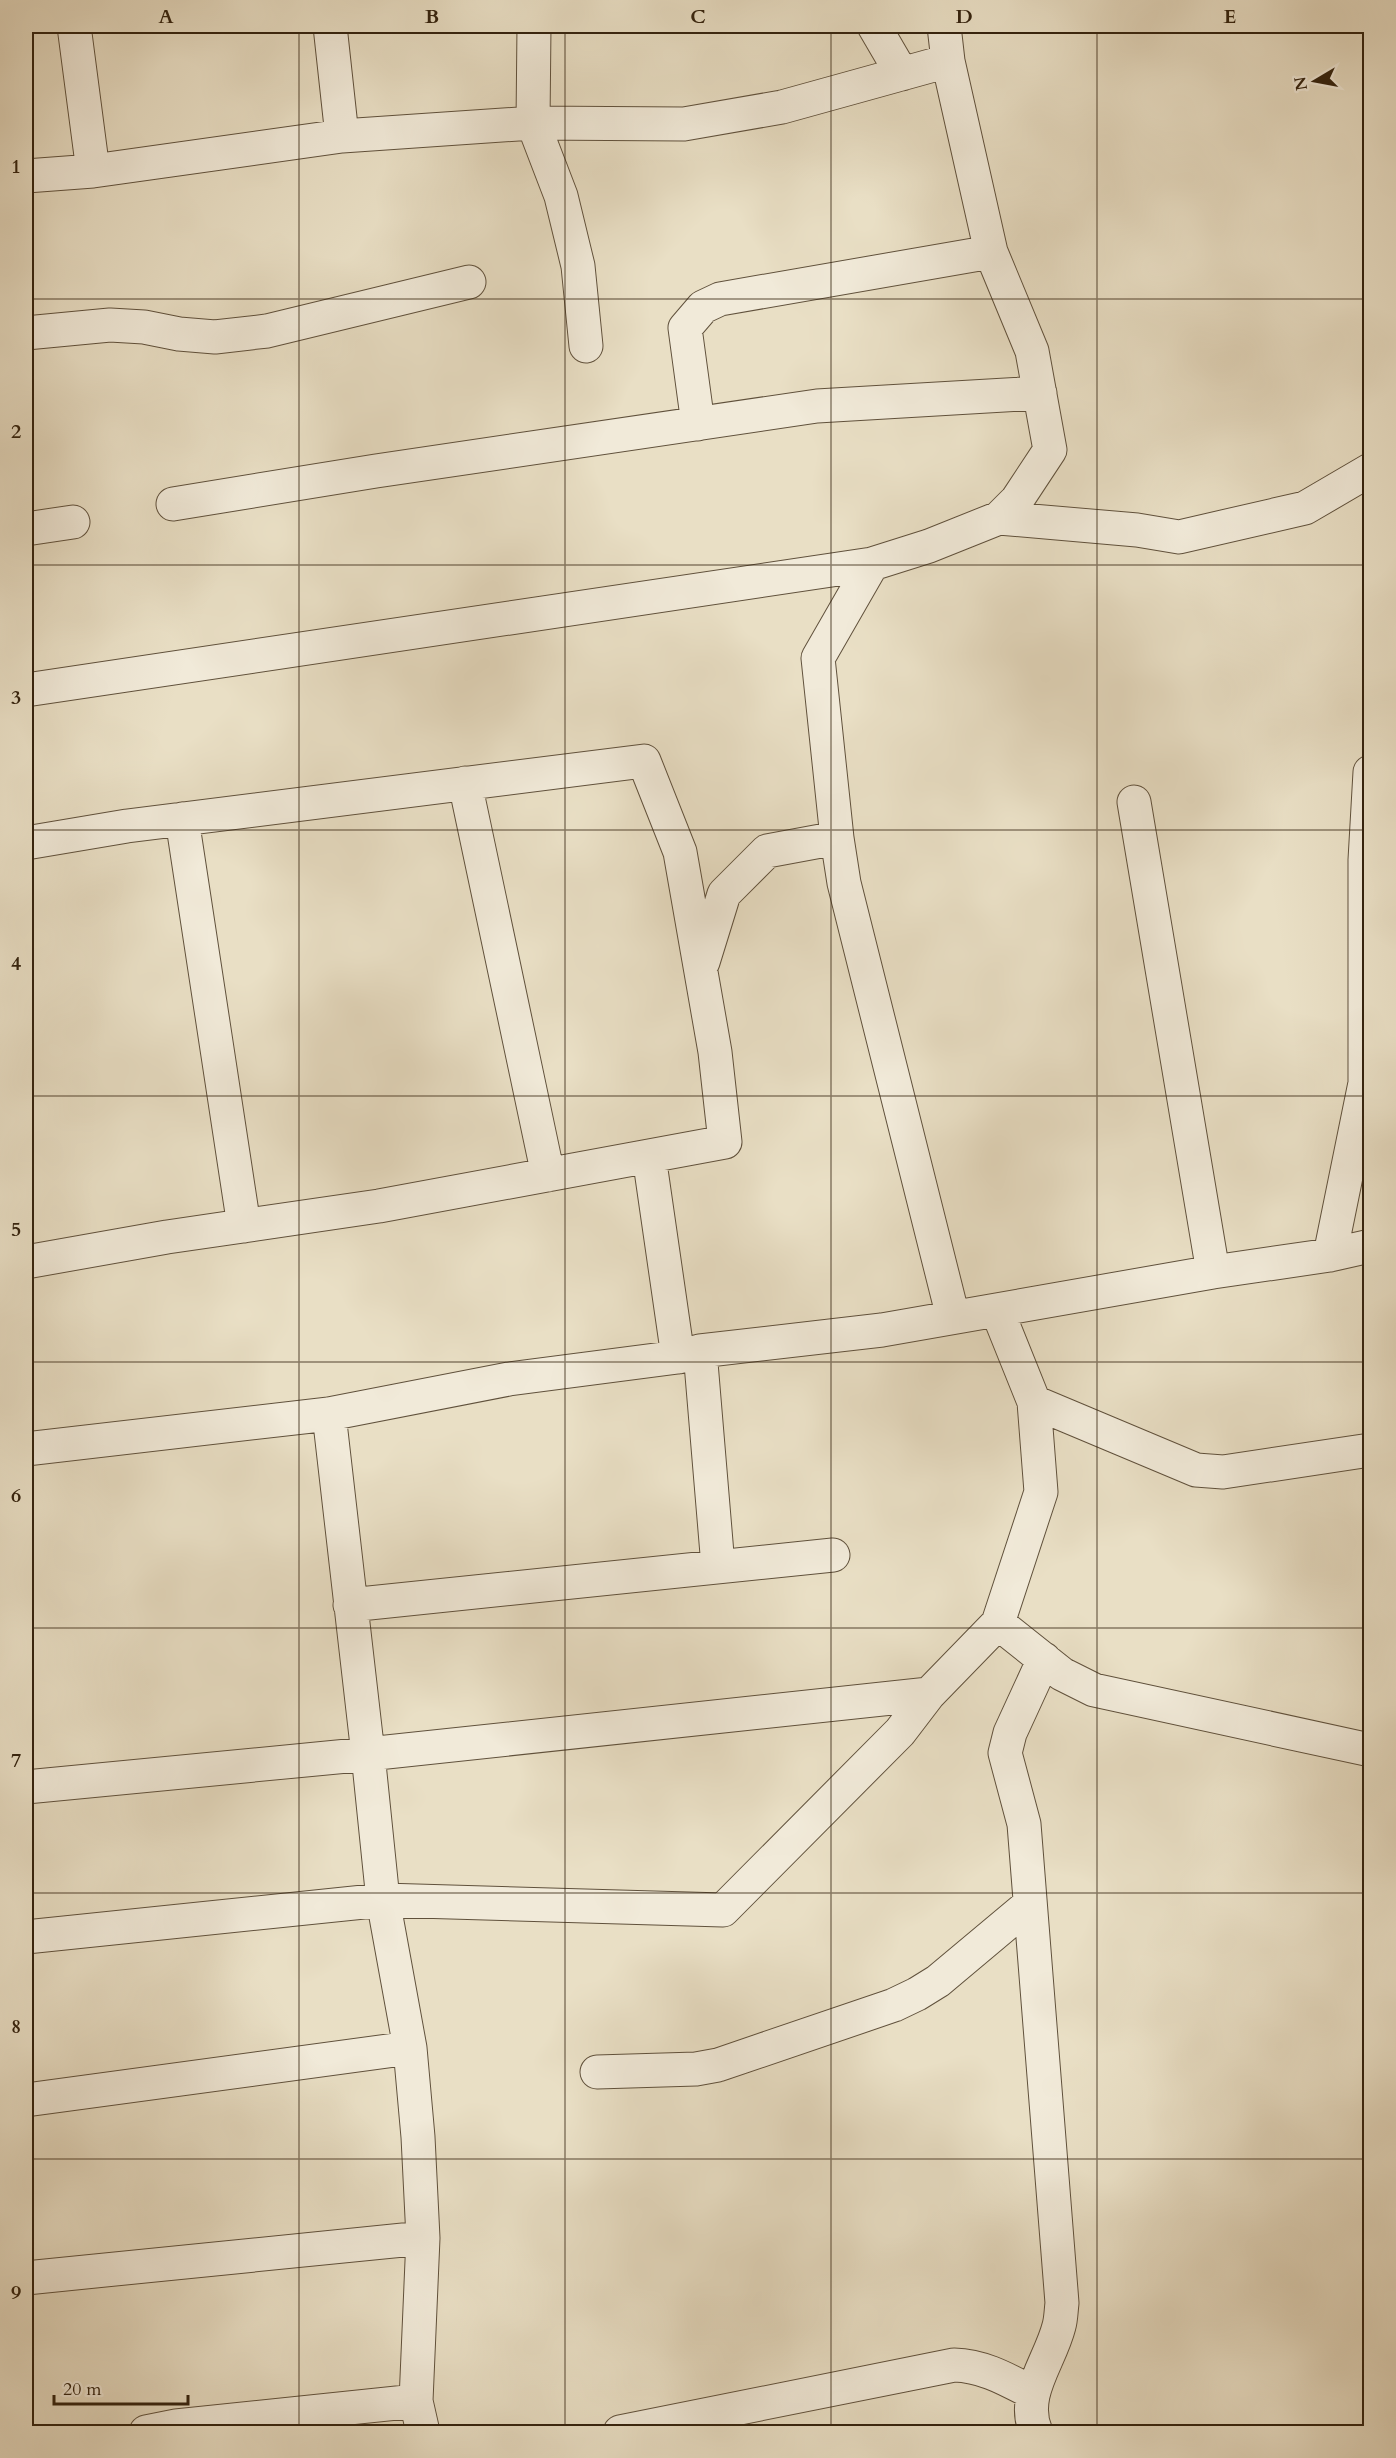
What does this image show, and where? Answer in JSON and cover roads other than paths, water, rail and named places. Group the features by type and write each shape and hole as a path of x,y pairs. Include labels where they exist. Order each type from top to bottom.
{"street":[{"path":"74,26 93,171"},
{"path":"330,26 342,136"},
{"path":"534,26 533,123 564,206 578,266 586,346"},
{"path":"874,26 902,74"},
{"path":"26,690 873,564 929,546 999,518 1017,500 1050,450 1032,351 991,252 948,61 944,26"},
{"path":"26,176 93,171 342,136 533,123 684,124 782,107 948,61"},
{"path":"698,424 685,328 703,308 720,299 991,252"},
{"path":"26,333 110,325 144,327 179,334 225,336 267,331 469,282"},
{"path":"173,504 376,471 817,406 1041,393"},
{"path":"999,518 1137,530 1179,537 1305,508 1371,470"},
{"path":"26,529 73,522"},
{"path":"873,564 818,658 837,838 844,883 953,1317"},
{"path":"26,843 182,819 644,761 680,852 715,1052 725,1142 379,1206 26,1262"},
{"path":"1330,1255 1355,1200 1365,1083 1365,860 1371,772"},
{"path":"465,783 548,1175"},
{"path":"1134,802 1213,1272"},
{"path":"182,819 244,1226"},
{"path":"701,970 723,894 767,851 837,838"},
{"path":"649,1156 689,1354 718,1566"},
{"path":"26,1448 329,1414 509,1379 882,1330 1213,1272 1330,1255 1371,1246"},
{"path":"26,1937 383,1900 723,1910 900,1732 929,1694 998,1623 1041,1492 1034,1402 997,1311"},
{"path":"1034,1402 1196,1470 1223,1472 1371,1450"},
{"path":"329,1414 383,1900 410,2048 418,2137 423,2238 416,2401 423,2433"},
{"path":"350,1605 833,1555"},
{"path":"998,1623 1062,1674 1094,1690 1371,1750"},
{"path":"1035,2433 1030,2419 1033,2393 1060,2326 1062,2303 1024,1824 1005,1753 1010,1733 1044,1659"},
{"path":"26,1787 368,1754 929,1694"},
{"path":"597,2072 696,2069 718,2065 894,2005 938,1981 1030,1904"},
{"path":"26,2100 410,2048"},
{"path":"26,2278 423,2238"},
{"path":"620,2433 954,2365 972,2366 993,2372 1033,2393"},
{"path":"146,2433 187,2425 416,2401"}]}
